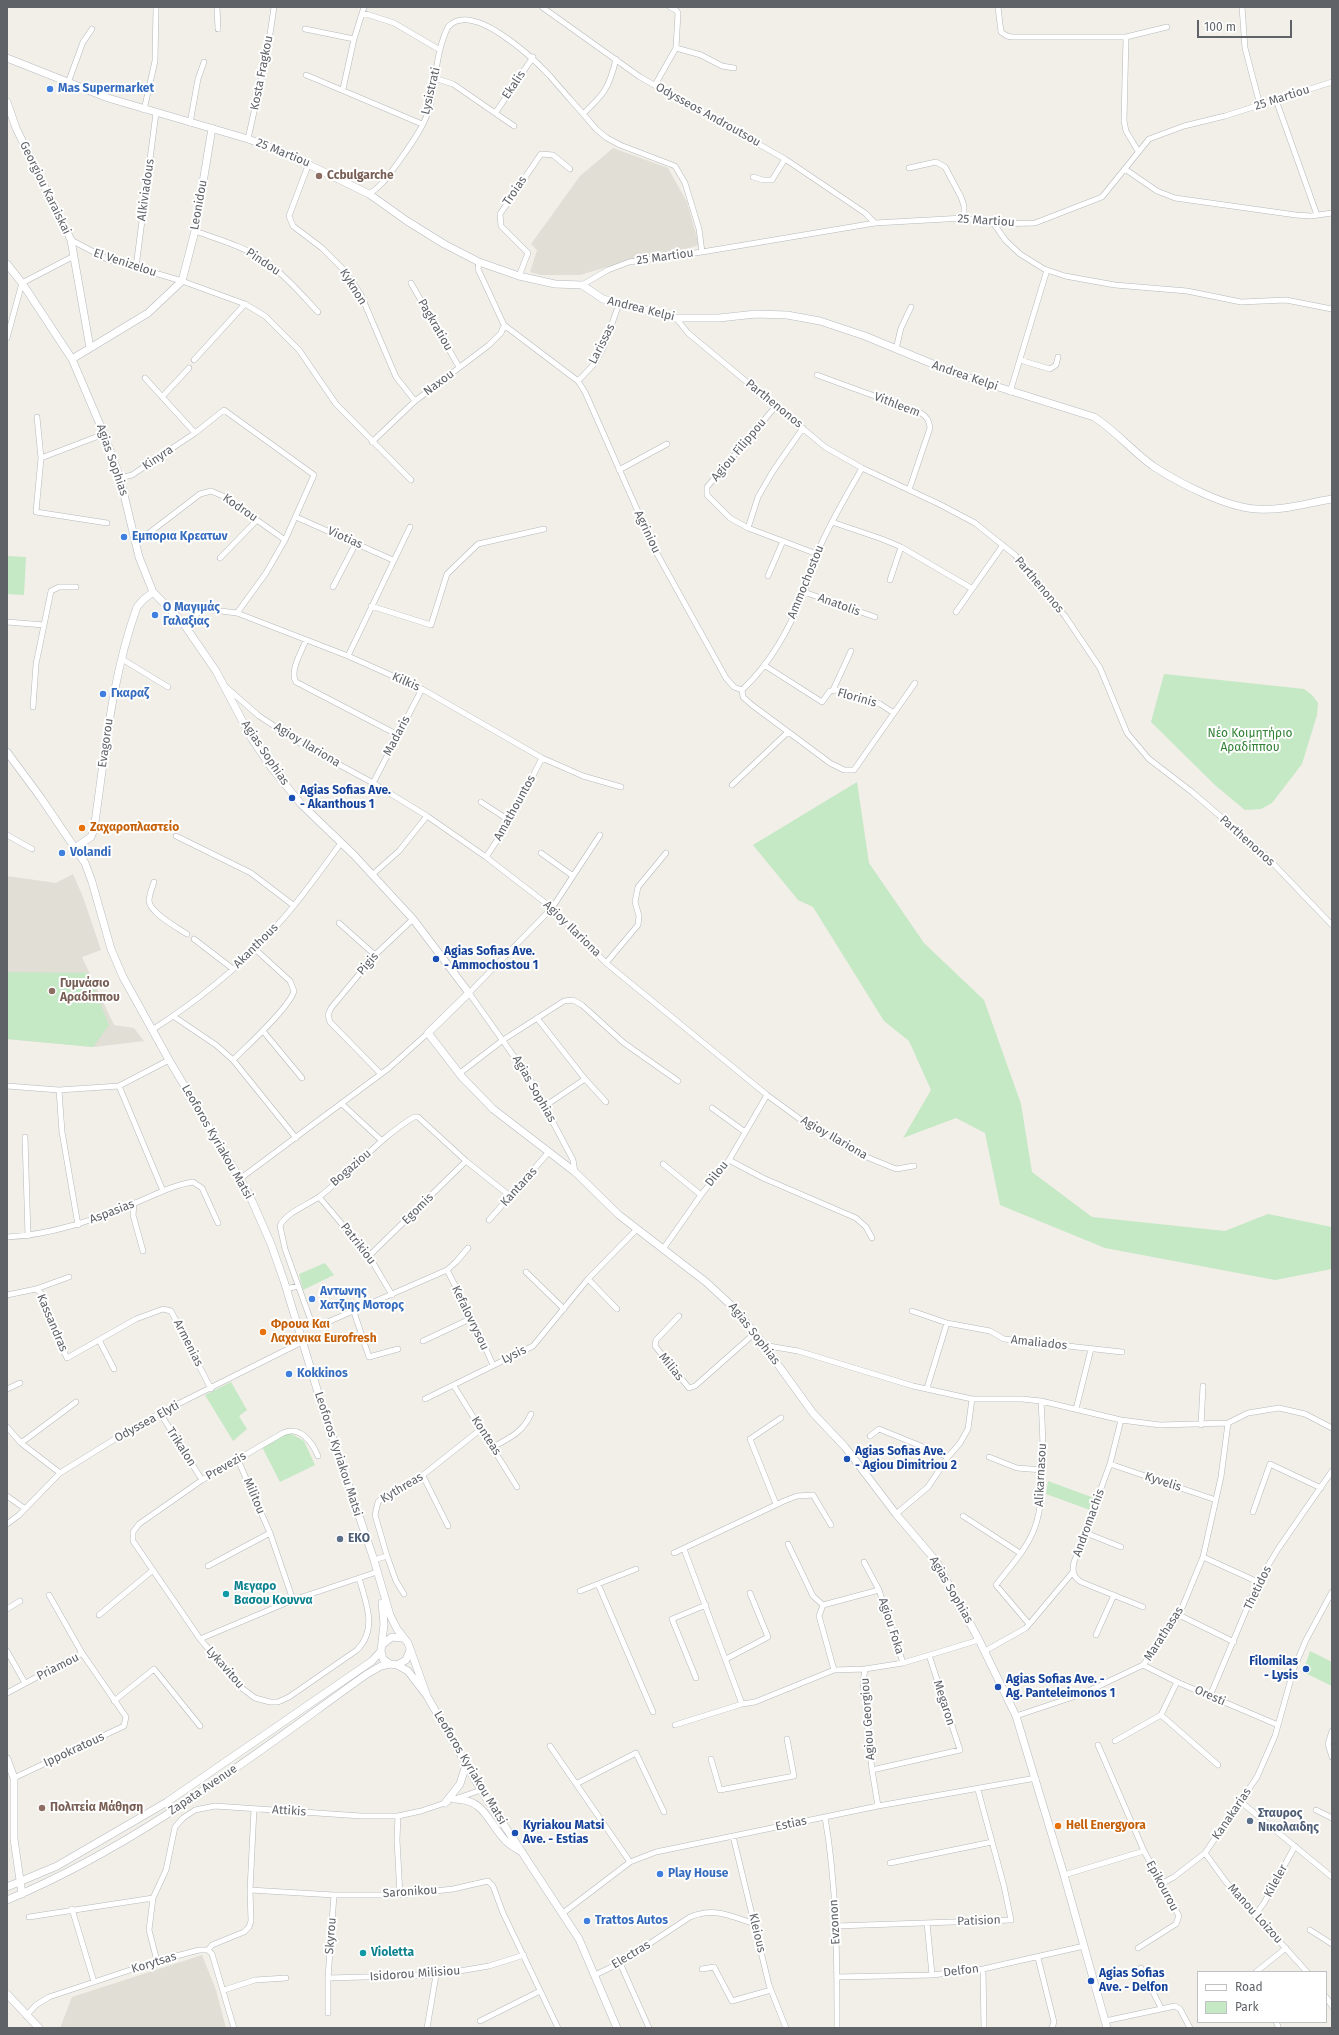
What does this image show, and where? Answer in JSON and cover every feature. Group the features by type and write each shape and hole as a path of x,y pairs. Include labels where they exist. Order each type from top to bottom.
{"street":[{"path":"144,110 155,61 156,7"},
{"path":"217,7 218,29"},
{"name":"Kosta Fragkou","path":"248,139 268,48 274,7"},
{"name":"Odysseos Androutsou","path":"542,7 616,60 655,85 785,159 865,213 874,223"},
{"path":"655,85 676,48 678,13 670,7"},
{"path":"998,7 1001,32 1007,36 1126,37 1167,27"},
{"path":"1242,7 1246,48 1260,105"},
{"path":"343,89 354,39 363,10 394,23 440,50"},
{"name":"Lysistrati","path":"369,194 380,187 405,152 422,124 430,107 440,50 447,28 457,15"},
{"path":"500,26 516,39 596,129 607,138 674,166 685,183 699,229 702,252"},
{"path":"305,29 354,39"},
{"path":"68,83 83,42 92,30"},
{"path":"1126,37 1124,121 1126,131 1138,151"},
{"path":"676,48 701,55 722,66 734,68"},
{"name":"Ekalis","path":"496,112 533,57"},
{"name":"25 Martiou","path":"7,58 108,98 144,110 248,139 309,163 369,194 407,221 444,244 479,262 519,276 554,284 582,285 608,270 629,262 702,252 874,223 964,218 994,224 1035,223 1102,197 1148,139 1184,126 1225,116 1332,82"},
{"path":"583,114 598,100 610,84 616,60"},
{"path":"190,123 198,79 204,62"},
{"path":"306,75 343,89 422,124"},
{"path":"434,78 453,84 496,112 514,126"},
{"path":"1276,100 1318,215"},
{"name":"Georgiou Karaiskai","path":"7,102 16,128 71,240 90,348"},
{"name":"Alkiviadous","path":"136,267 156,113"},
{"name":"Leonidou","path":"182,281 195,231 212,128"},
{"name":"Troias","path":"519,276 528,253 501,226 500,214 541,154 553,155 570,169"},
{"path":"753,177 763,180 772,180 785,159"},
{"path":"909,168 936,162 945,167 961,197 964,206 964,218"},
{"name":"Kyknon","path":"309,163 289,216 293,226 322,248 345,270 361,295 396,377 415,401"},
{"path":"1125,169 1157,191 1174,198 1296,215 1318,215 1332,213"},
{"path":"994,224 1006,241 1020,254 1047,270 1065,276 1115,285 1187,291 1241,302 1292,301 1332,309"},
{"name":"Pindou","path":"195,231 244,249 267,262 286,278 318,312"},
{"name":"El Venizelou","path":"71,240 107,259 182,281 244,304 265,316 299,350 336,404 372,442 412,480"},
{"path":"7,338 22,283 74,256"},
{"name":"Agriniou","path":"479,262 478,269 504,324 578,381 593,408 655,550 726,678 734,687 742,690 742,697 830,763 844,770 854,770"},
{"name":"Agias Sophias","path":"7,264 22,283 72,359 104,434 120,478 142,568 153,592 183,623 226,687 252,738 271,767 301,804 373,874 413,919 469,993 530,1079 573,1160 575,1172 619,1215 720,1294 755,1333 813,1412 845,1447 896,1514 936,1561 979,1640 1016,1716 1036,1778 1106,2025"},
{"path":"1010,392 1047,270"},
{"path":"72,359 148,313 182,281"},
{"name":"Pagkratiou","path":"411,282 459,367"},
{"name":"Andrea Kelpi","path":"582,285 598,297 619,304 676,318 719,318 756,314 786,315 820,321 848,329 957,374 1010,392 1094,417 1106,425 1154,466 1207,495 1229,504 1256,509 1280,509 1332,498"},
{"path":"194,360 244,304"},
{"name":"Larissas","path":"578,381 595,363 604,346 619,304"},
{"path":"896,349 901,328 911,307"},
{"name":"Parthenonos","path":"676,318 688,333 825,446 862,468 975,523 1015,555 1065,616 1100,668 1127,733 1149,759 1192,792 1264,854 1332,925"},
{"name":"Naxou","path":"372,442 415,401 501,333 504,324"},
{"path":"1020,360 1050,369 1056,365 1058,357"},
{"path":"162,397 189,368"},
{"name":"Vithleem","path":"817,375 921,413 930,422 930,428 909,490"},
{"path":"145,378 195,433"},
{"name":"Agiou Filippou","path":"748,528 730,518 707,495 707,487 776,406"},
{"name":"Kinyra","path":"120,478 132,476 195,433 224,410 314,474 296,517"},
{"path":"36,417 41,458 36,512 107,523"},
{"path":"803,428 773,471 758,497 748,528 817,554"},
{"path":"41,458 104,434"},
{"path":"619,470 667,444"},
{"name":"Ammochostou","path":"742,690 778,647 804,592 817,554 832,522 862,468"},
{"name":"Kodrou","path":"136,543 200,494 208,491 215,492 223,496 285,540"},
{"path":"237,613 266,573 296,517"},
{"name":"Viotias","path":"296,517 393,560"},
{"path":"220,558 257,520"},
{"path":"832,522 901,547 971,588"},
{"path":"348,656 410,527"},
{"path":"371,606 431,625 447,574 478,544 544,529"},
{"path":"768,576 783,541"},
{"path":"333,587 356,543"},
{"path":"956,612 971,588 1003,546"},
{"path":"890,580 901,547"},
{"path":"33,707 36,664 51,591 59,587 76,587"},
{"name":"Evagorou","path":"76,847 91,837 94,829 111,703 137,607 142,600 153,592"},
{"name":"Anatolis","path":"804,592 875,617"},
{"name":"Kilkis","path":"183,623 203,610 237,613 348,656 422,689 542,758 583,776 621,787"},
{"path":"7,622 44,625"},
{"path":"306,640 295,668 294,678 301,685 398,735"},
{"path":"833,690 851,651"},
{"path":"122,659 168,687"},
{"name":"Florinis","path":"764,665 822,702 830,691 842,691 880,704 894,713"},
{"name":"Florinis","path":"854,770 915,683"},
{"name":"Agioy Ilariona","path":"226,687 259,716 303,744 373,783 427,816 486,857 552,908 606,963 767,1095 812,1128 852,1151 896,1170 914,1166"},
{"name":"Madaris","path":"373,783 422,689"},
{"path":"732,785 788,732"},
{"name":"Leoforos Kyriakou Matsi","path":"7,752 76,847 89,872 110,949 169,1060 241,1178 271,1244 323,1409 374,1560 390,1615 402,1638 408,1643 427,1696"},
{"name":"Amathountos","path":"486,857 510,821 542,758"},
{"path":"480,802 510,821"},
{"path":"373,874 399,851 427,816"},
{"path":"241,1178 381,1074 428,1033 552,908 600,835"},
{"path":"7,836 32,849"},
{"path":"176,836 251,873 293,905"},
{"name":"Akanthous","path":"152,1030 173,1016 233,969 255,949 293,905 341,844"},
{"path":"541,853 573,876"},
{"path":"606,963 638,925 639,916 635,902 638,888 666,853"},
{"path":"154,882 149,899 150,906 187,934"},
{"name":"Pigis","path":"381,1074 330,1022 328,1015 331,1008 375,955 413,919"},
{"path":"339,923 375,955"},
{"path":"194,939 233,969"},
{"path":"233,1060 263,1031 291,999 294,987 290,981 255,949"},
{"path":"460,1073 503,1040 564,1000 578,1002 624,1043 678,1081"},
{"path":"173,1016 216,1045 233,1060 296,1138"},
{"path":"537,1018 585,1079 606,1102"},
{"path":"263,1031 302,1078"},
{"path":"428,1033 460,1073 493,1109 548,1153 575,1172"},
{"path":"7,1086 59,1090 120,1086 169,1060"},
{"path":"545,1106 585,1079"},
{"path":"120,1086 163,1190"},
{"path":"59,1090 62,1132 78,1225"},
{"name":"Dilou","path":"663,1250 701,1195 729,1160 767,1095"},
{"path":"342,1104 382,1142"},
{"path":"712,1108 745,1132"},
{"name":"Bogaziou","path":"298,1286 280,1230 280,1226 284,1219 319,1197 382,1142 411,1119 418,1117 466,1161"},
{"path":"25,1138 28,1236"},
{"name":"Kantaras","path":"489,1220 548,1153"},
{"path":"729,1160 763,1178 856,1218 866,1227 872,1238"},
{"path":"466,1161 510,1196"},
{"name":"Egomis","path":"369,1256 466,1161"},
{"path":"663,1164 701,1195"},
{"name":"Aspasias","path":"7,1237 28,1236 78,1225 134,1204 163,1190 193,1182 202,1188 218,1223"},
{"name":"Patrikiou","path":"319,1197 369,1256 392,1295"},
{"path":"134,1204 133,1216 143,1251"},
{"name":"Lysis","path":"426,1399 533,1346 588,1279 637,1229"},
{"path":"286,1289 298,1286 311,1321 316,1325 321,1325 354,1312 447,1270 468,1248"},
{"name":"Kefalovrysou","path":"447,1270 472,1318 493,1365"},
{"path":"526,1272 564,1308"},
{"name":"Kassandras","path":"7,1295 36,1289 70,1277"},
{"path":"588,1279 617,1309"},
{"name":"Kassandras","path":"36,1289 40,1293 44,1309 67,1358"},
{"name":"Armenias","path":"67,1358 136,1319 163,1308 171,1311 211,1389"},
{"name":"Amaliados","path":"912,1311 947,1323 990,1331 1004,1339 1122,1352"},
{"path":"354,1312 369,1358 398,1349"},
{"name":"Milias","path":"679,1316 656,1340 655,1346 689,1388 695,1386 755,1333"},
{"path":"423,1341 472,1318"},
{"path":"927,1388 947,1323"},
{"path":"99,1340 114,1370"},
{"name":"Odyssea Elyti","path":"7,1524 19,1515 24,1508 60,1473 160,1413 211,1389 302,1342"},
{"path":"763,1345 798,1351 927,1388 972,1399 1022,1399 1041,1401 1121,1420 1160,1425 1201,1425 1228,1423 1248,1413 1279,1408 1305,1414 1332,1428"},
{"path":"1076,1409 1091,1349"},
{"path":"7,1389 20,1383"},
{"name":"Konteas","path":"454,1386 517,1487"},
{"path":"1201,1425 1203,1386"},
{"path":"896,1514 928,1487 948,1457 960,1443 968,1429 972,1399"},
{"name":"Alikarnasou","path":"1030,1624 996,1585 1020,1554 1033,1532 1038,1519 1042,1470 1041,1401"},
{"path":"21,1443 76,1402"},
{"name":"Trikalon","path":"160,1413 202,1480"},
{"path":"493,1447 517,1434 526,1426 531,1414"},
{"path":"776,1504 750,1439 781,1418"},
{"name":"Andromachis","path":"1121,1420 1110,1464 1086,1533 1074,1562 1073,1572 1077,1579 1143,1607"},
{"name":"Marathasas","path":"1016,1716 1082,1694 1143,1665 1179,1615 1203,1557 1216,1500 1228,1423"},
{"path":"7,1427 21,1443 60,1473"},
{"name":"Kythreas","path":"404,1594 396,1581 387,1556 375,1515 376,1506 381,1498 413,1483 423,1476 481,1429"},
{"path":"870,1436 879,1429 948,1457"},
{"name":"Prevezis","path":"133,1532 139,1524 202,1480 278,1435 291,1430 298,1432 306,1438 318,1456"},
{"path":"989,1457 1017,1468 1042,1470"},
{"name":"Militou","path":"238,1460 270,1533 293,1600"},
{"name":"Kyvelis","path":"1110,1464 1216,1500"},
{"path":"1253,1512 1270,1464 1321,1488"},
{"name":"Thetidos","path":"1210,1696 1258,1582 1278,1549 1332,1471"},
{"path":"423,1476 448,1526"},
{"path":"674,1554 776,1504 797,1496 813,1495 831,1525"},
{"path":"7,1496 24,1508"},
{"path":"963,1516 1020,1554"},
{"name":"Lykavitou","path":"133,1532 133,1541 200,1639 247,1692 266,1702 275,1702 284,1699 357,1650 363,1643 368,1632 370,1620 359,1578"},
{"path":"208,1566 270,1533"},
{"path":"1086,1533 1121,1547"},
{"path":"788,1544 813,1596 824,1605 819,1616 834,1670"},
{"path":"684,1549 742,1704"},
{"path":"374,1560 387,1556"},
{"path":"1203,1557 1258,1582"},
{"name":"Agiou Foka","path":"864,1562 879,1590 903,1663"},
{"path":"580,1591 636,1568"},
{"path":"99,1615 153,1570"},
{"path":"200,1639 293,1600 377,1572"},
{"path":"984,1651 1030,1624 1073,1572"},
{"name":"Leoforos Kyriakou Matsi","path":"379,1581 384,1624 383,1644 381,1651 384,1659 411,1674 427,1696 481,1790 564,1913 579,1939 617,2028"},
{"path":"598,1584 653,1712"},
{"name":"Agiou Foka","path":"824,1605 879,1590"},
{"name":"Kanakarias","path":"1161,1884 1174,1877 1205,1853 1241,1802 1263,1766 1278,1725 1294,1668 1306,1640 1330,1600 1332,1592"},
{"path":"726,1659 768,1637 750,1593"},
{"path":"1096,1635 1114,1595"},
{"path":"49,1596 82,1653"},
{"path":"7,1609 20,1601"},
{"path":"696,1678 672,1619 706,1605"},
{"path":"1179,1615 1234,1642"},
{"path":"383,1644 392,1637 402,1638"},
{"path":"675,1725 742,1704 755,1702 834,1670 865,1669 903,1663 979,1640"},
{"path":"393,1665 406,1660 410,1650"},
{"path":"7,1651 25,1683"},
{"name":"Zapata Avenue","path":"7,1887 57,1866 168,1802 372,1661 381,1651"},
{"name":"Priamou","path":"7,1693 82,1653 126,1717"},
{"name":"Megaron","path":"929,1655 960,1750"},
{"name":"Zapata Avenue","path":"7,1900 77,1867 120,1844 193,1798 367,1674 381,1666 393,1665"},
{"name":"Oresti","path":"1143,1665 1177,1682 1278,1725"},
{"path":"114,1701 154,1669 200,1726"},
{"name":"Agiou Georgiou","path":"865,1669 863,1682 872,1770 878,1806"},
{"path":"1115,1741 1161,1715 1177,1682"},
{"path":"1161,1715 1218,1765"},
{"name":"Ippokratous","path":"14,1778 124,1726 126,1717"},
{"path":"1332,1731 1328,1744 1332,1757"},
{"path":"711,1759 720,1790 794,1776 787,1739"},
{"name":"Epikourou","path":"1098,1745 1144,1851 1179,1919 1176,1924 1138,1948"},
{"path":"550,1746 630,1862"},
{"name":"Agiou Georgiou","path":"872,1770 960,1750"},
{"path":"576,1784 636,1753 664,1812"},
{"path":"7,1758 14,1778 14,1839 19,1882 22,1894"},
{"path":"445,1803 460,1784 466,1765"},
{"name":"Estias","path":"564,1913 630,1862 645,1855 670,1848 878,1806 978,1790 1036,1778"},
{"name":"Attikis","path":"157,1961 149,1930 153,1898 166,1870 175,1827 182,1818 195,1810 215,1806 361,1816 398,1816 421,1811 481,1790"},
{"name":"Patision","path":"836,1926 1011,1920 978,1790"},
{"path":"454,1799 466,1799 477,1805 504,1840 524,1853"},
{"path":"1241,1802 1332,1877"},
{"path":"234,2028 224,1990 212,1954 208,1950 212,1945 244,1932 249,1927 254,1809"},
{"path":"1316,1810 1332,1818"},
{"path":"398,1816 397,1840 400,1895"},
{"name":"Evzonon","path":"825,1817 832,1861 836,1926 837,2028"},
{"name":"Kleious","path":"733,1836 771,1990 786,2028"},
{"path":"890,1863 992,1842"},
{"name":"Kileler","path":"1255,1915 1264,1903 1295,1846"},
{"name":"Epikourou","path":"1064,1875 1144,1851"},
{"name":"Manou Loizou","path":"1205,1853 1226,1882 1306,1971"},
{"name":"Saronikou","path":"250,1890 334,1895 400,1895 453,1889 485,1881 491,1883 524,1955"},
{"name":"Skyrou","path":"328,2013 328,1978 334,1895"},
{"path":"29,1917 72,1909 153,1898"},
{"path":"72,1909 94,1982"},
{"name":"Electras","path":"595,1975 620,1963 690,1917 701,1913 718,1912 755,1924"},
{"path":"927,1923 932,1975"},
{"path":"1310,1930 1332,1944"},
{"name":"Delfon","path":"837,1977 932,1975 983,1969 1038,1958 1084,1946"},
{"path":"1257,1971 1286,1948"},
{"name":"Korytsas","path":"26,2016 36,2005 49,1997 157,1961 199,1950 208,1950"},
{"path":"524,1955 558,2028"},
{"name":"Isidorou Milisiou","path":"328,1978 436,1975 482,1968 524,1955"},
{"path":"1038,1958 1054,2022 1052,2028"},
{"path":"620,1963 649,2028"},
{"path":"702,1969 714,1967 732,2001 771,1990"},
{"path":"1141,1968 1161,2008"},
{"path":"983,1969 984,2028"},
{"path":"427,2028 436,1975"},
{"path":"224,1990 255,1980 286,1978"},
{"path":"480,2021 540,1991"},
{"path":"7,1994 26,2016 39,2028"},
{"path":"1106,2025 1161,2008 1177,2006 1190,2028"}],"shaded area":[{"path":"613,148 668,168 687,202 699,245 667,255 659,252 580,275 540,275 530,272 537,250 531,244 580,176"},
{"name":"Γυμνάσιο Αραδίππου","path":"73,874 83,897 101,950 82,957 114,1025 134,1028 144,1041 93,1047 7,1039 7,876 56,883"},
{"path":"202,1955 216,1990 226,2028 60,2028 72,1997"}],"green space":[{"path":"7,556 26,557 24,595 7,594"},
{"name":"Νέο Κοιμητήριο Αραδίππου","path":"1164,674 1304,689 1312,695 1318,703 1317,715 1302,764 1272,803 1261,809 1245,810 1216,786 1151,722"},
{"path":"857,782 869,863 924,943 984,1000 1021,1104 1032,1172 1092,1217 1225,1231 1268,1214 1332,1227 1332,1269 1275,1280 1105,1248 1000,1205 985,1133 956,1118 903,1138 931,1090 909,1041 884,1021 813,907 798,900 753,845"},
{"path":"7,972 88,973 109,1025 93,1047 7,1039"},
{"path":"325,1263 334,1275 303,1290 299,1274"},
{"path":"231,1382 247,1410 239,1416 247,1429 233,1441 205,1395"},
{"path":"290,1433 304,1441 315,1465 280,1482 261,1445"},
{"path":"1048,1481 1094,1498 1090,1510 1046,1494"},
{"path":"1310,1651 1332,1662 1332,1686 1303,1672"}],"place":[{"name":"Mas Supermarket","path":"50,89"},
{"name":"Ccbulgarche","path":"319,176"},
{"name":"Εμπορια Κρεατων","path":"124,537"},
{"name":"Ο Μαγιμάς Γαλαξιας","path":"155,615"},
{"name":"Γκαραζ","path":"103,694"},
{"name":"Agias Sofias Ave. - Akanthous 1","path":"292,798"},
{"name":"Ζαχαροπλαστείο","path":"82,828"},
{"name":"Volandi","path":"62,853"},
{"name":"Agias Sofias Ave. - Ammochostou 1","path":"436,959"},
{"name":"Γυμνάσιο Αραδίππου","path":"52,991"},
{"name":"Αντωνης Χατζιης Μοτορς","path":"312,1299"},
{"name":"Φρουα Και Λαχανικα Eurofresh","path":"263,1332"},
{"name":"Kokkinos","path":"289,1374"},
{"name":"Agias Sofias Ave. - Agiou Dimitriou 2","path":"847,1459"},
{"name":"EKO","path":"340,1539"},
{"name":"Μεγαρο Βασου Κουννα","path":"226,1594"},
{"name":"Filomilas - Lysis","path":"1306,1669"},
{"name":"Agias Sofias Ave. - Ag. Panteleimonos 1","path":"998,1687"},
{"name":"Πολιτεία Μάθηση","path":"42,1808"},
{"name":"Σταυρος Νικολαιδης","path":"1250,1821"},
{"name":"Hell Energyora","path":"1058,1826"},
{"name":"Kyriakou Matsi Ave. - Estias","path":"515,1833"},
{"name":"Play House","path":"660,1874"},
{"name":"Trattos Autos","path":"587,1921"},
{"name":"Violetta","path":"363,1953"},
{"name":"Agias Sofias Ave. - Delfon","path":"1091,1981"}]}
